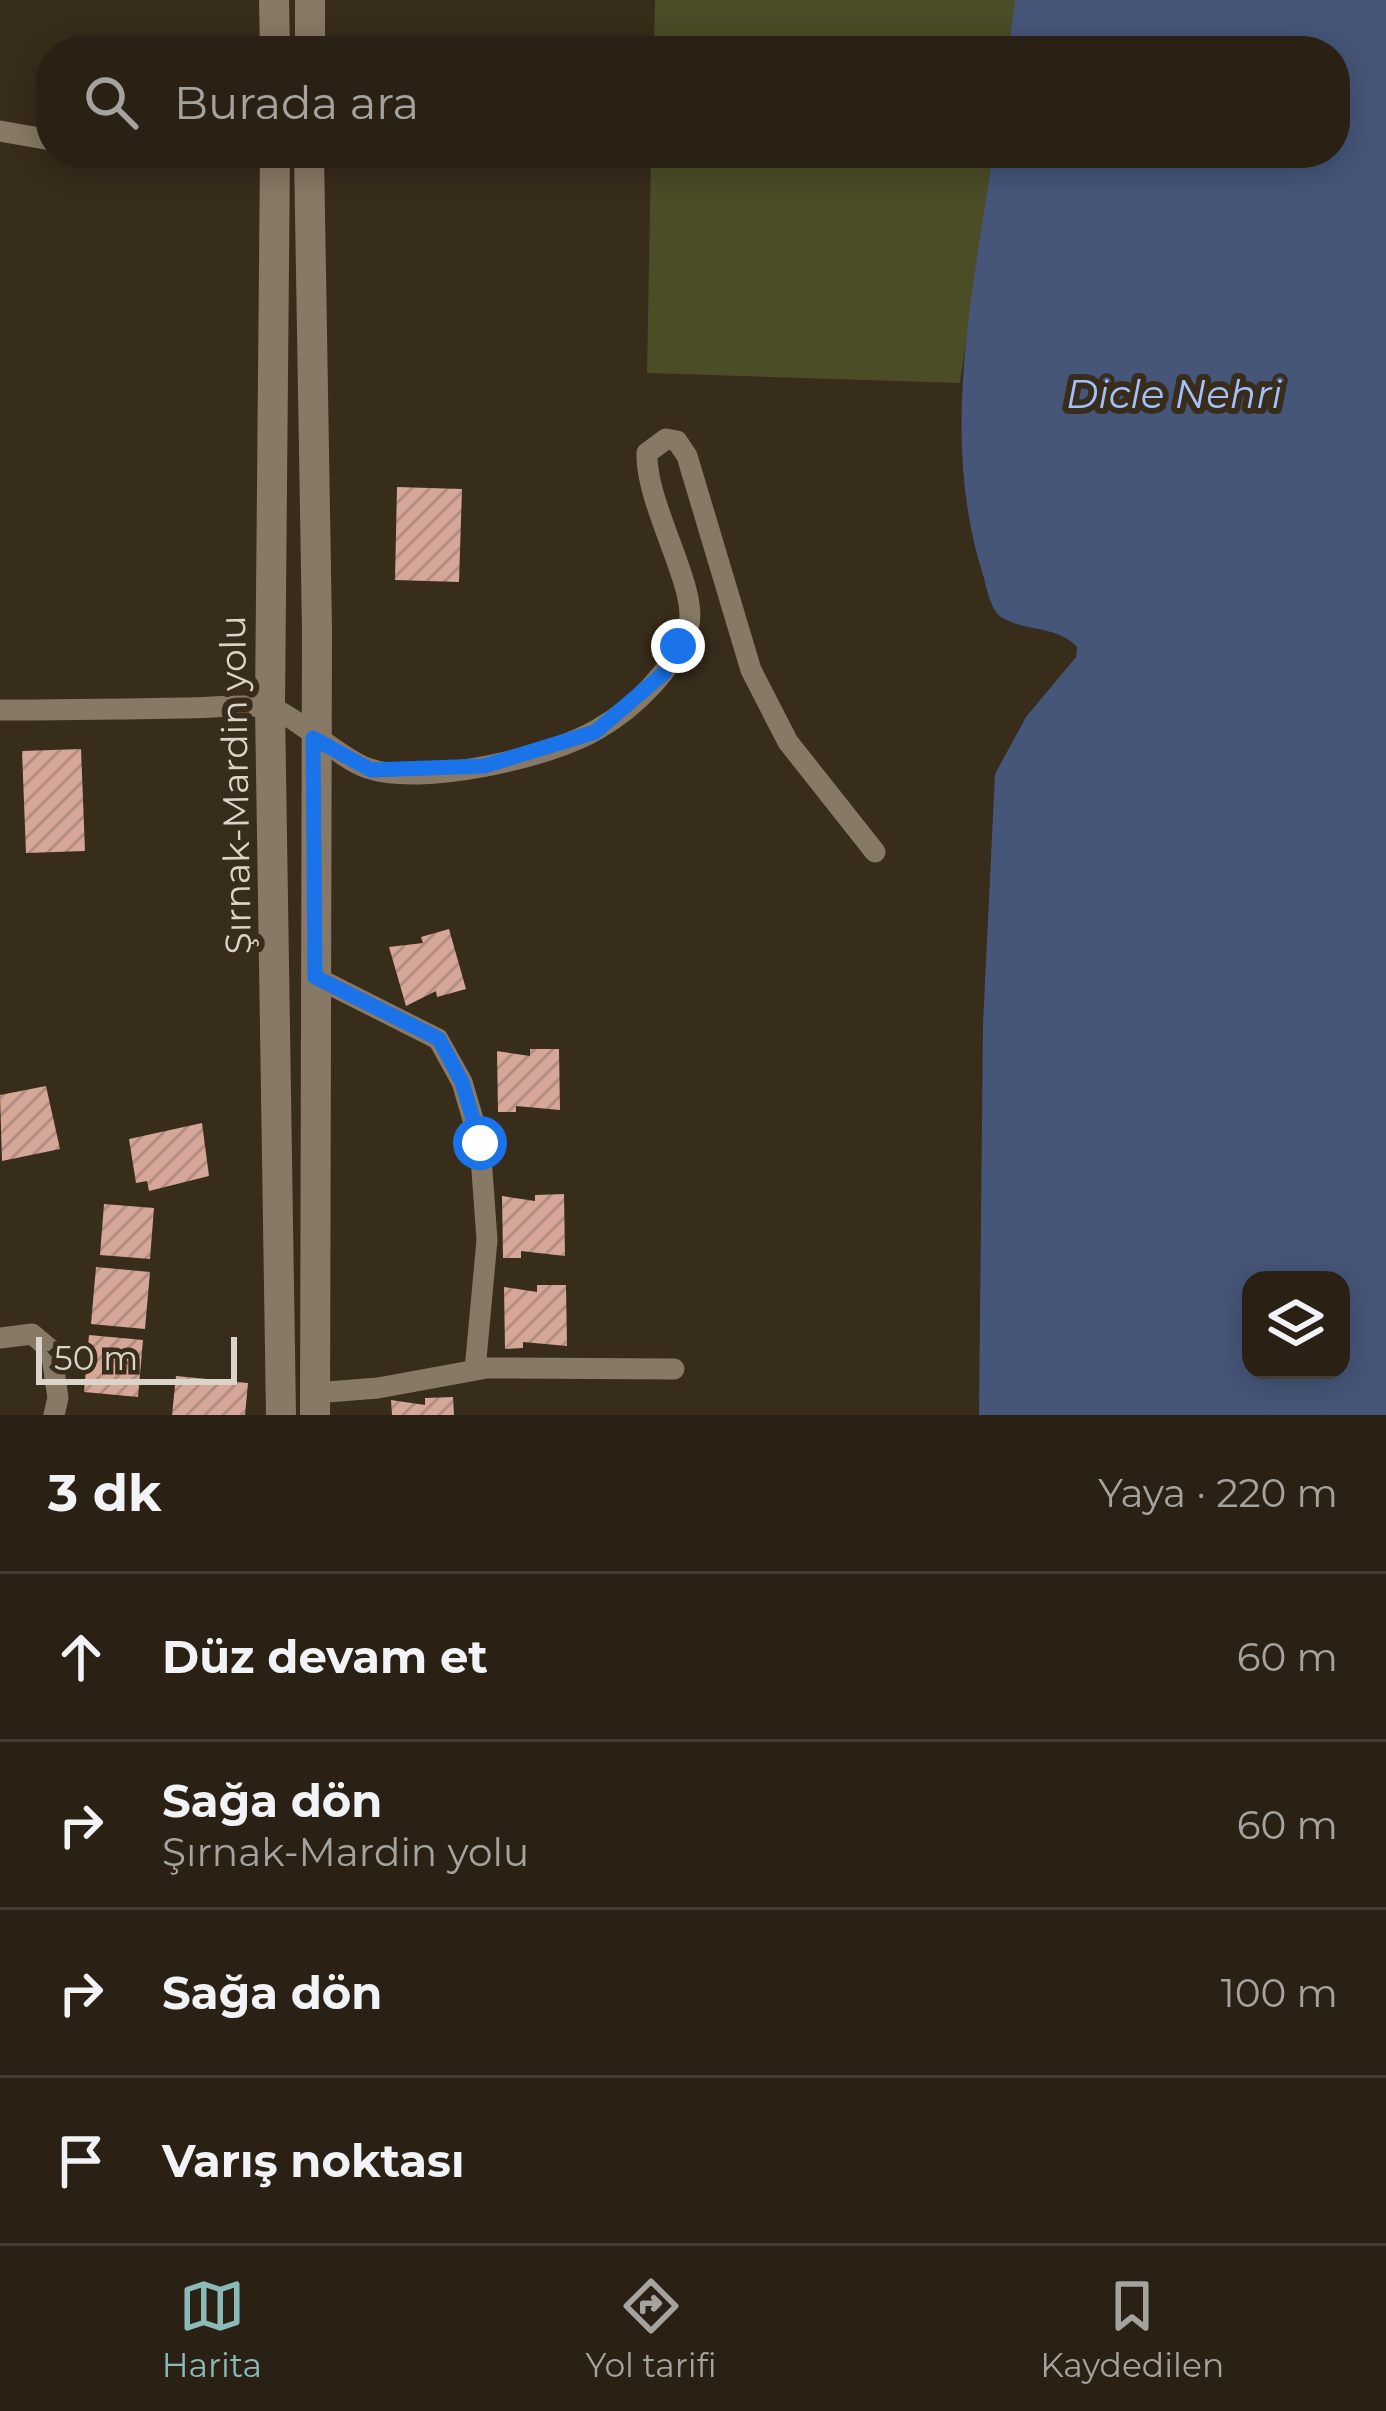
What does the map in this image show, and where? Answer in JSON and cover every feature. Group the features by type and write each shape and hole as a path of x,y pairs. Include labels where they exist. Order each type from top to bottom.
{"main road":[{"path":"274,0 274,36"},
{"path":"310,0 310,36"},
{"name":"Şırnak-Mardin yolu","path":"273,168 271,707 281,1415"},
{"path":"309,168 316,630 315,1404"}],"street":[{"path":"0,131 36,137"},
{"path":"0,710 271,707 313,738 371,770 484,766 595,732 664,673 689,625 688,595 652,500 646,469 647,453 655,444 677,441 693,475 751,670 788,742 875,852"},
{"path":"315,977 439,1039 462,1082 480,1143 487,1240 475,1370"},
{"path":"0,1338 32,1334 52,1350 58,1398 54,1415"},
{"path":"315,1404 475,1370 674,1369"}],"green space":[{"path":"655,0 1015,0 1010,36 654,36"},
{"path":"651,168 991,168 960,383 647,373"}],"water":[{"name":"Dicle Nehri","path":"1015,0 1386,0 1386,1415 979,1415 983,1024 995,774 1026,717 1076,657 1077,647 1060,635 1010,622 992,604 970,523 963,471 964,365 991,168 1350,168 1350,36 1010,36"}],"building":[{"path":"397,487 462,489 459,582 395,580"},
{"path":"81,749 85,851 26,853 22,751"},
{"path":"449,929 466,989 437,997 436,991 406,1006 389,947 423,943 421,937"},
{"path":"530,1049 559,1049 560,1110 516,1106 516,1112 498,1112 497,1051 530,1056"},
{"path":"46,1086 60,1149 2,1161 0,1095"},
{"path":"202,1123 209,1176 149,1191 147,1181 136,1183 129,1139"},
{"path":"564,1194 565,1256 521,1251 521,1258 503,1258 502,1196 535,1201 535,1195"},
{"path":"104,1204 154,1208 150,1259 100,1255"},
{"path":"96,1267 150,1272 145,1329 91,1324"},
{"path":"537,1285 566,1285 567,1346 523,1342 523,1348 505,1349 504,1287 537,1292"},
{"path":"89,1335 143,1340 138,1397 84,1392"},
{"path":"176,1376 248,1383 245,1415 172,1415"},
{"path":"453,1397 454,1415 392,1415 391,1400 425,1405 425,1398"}],"route":[{"path":"480,1143 462,1082 439,1039 315,977 313,738 371,770 484,766 595,732 664,673 678,646"}]}
